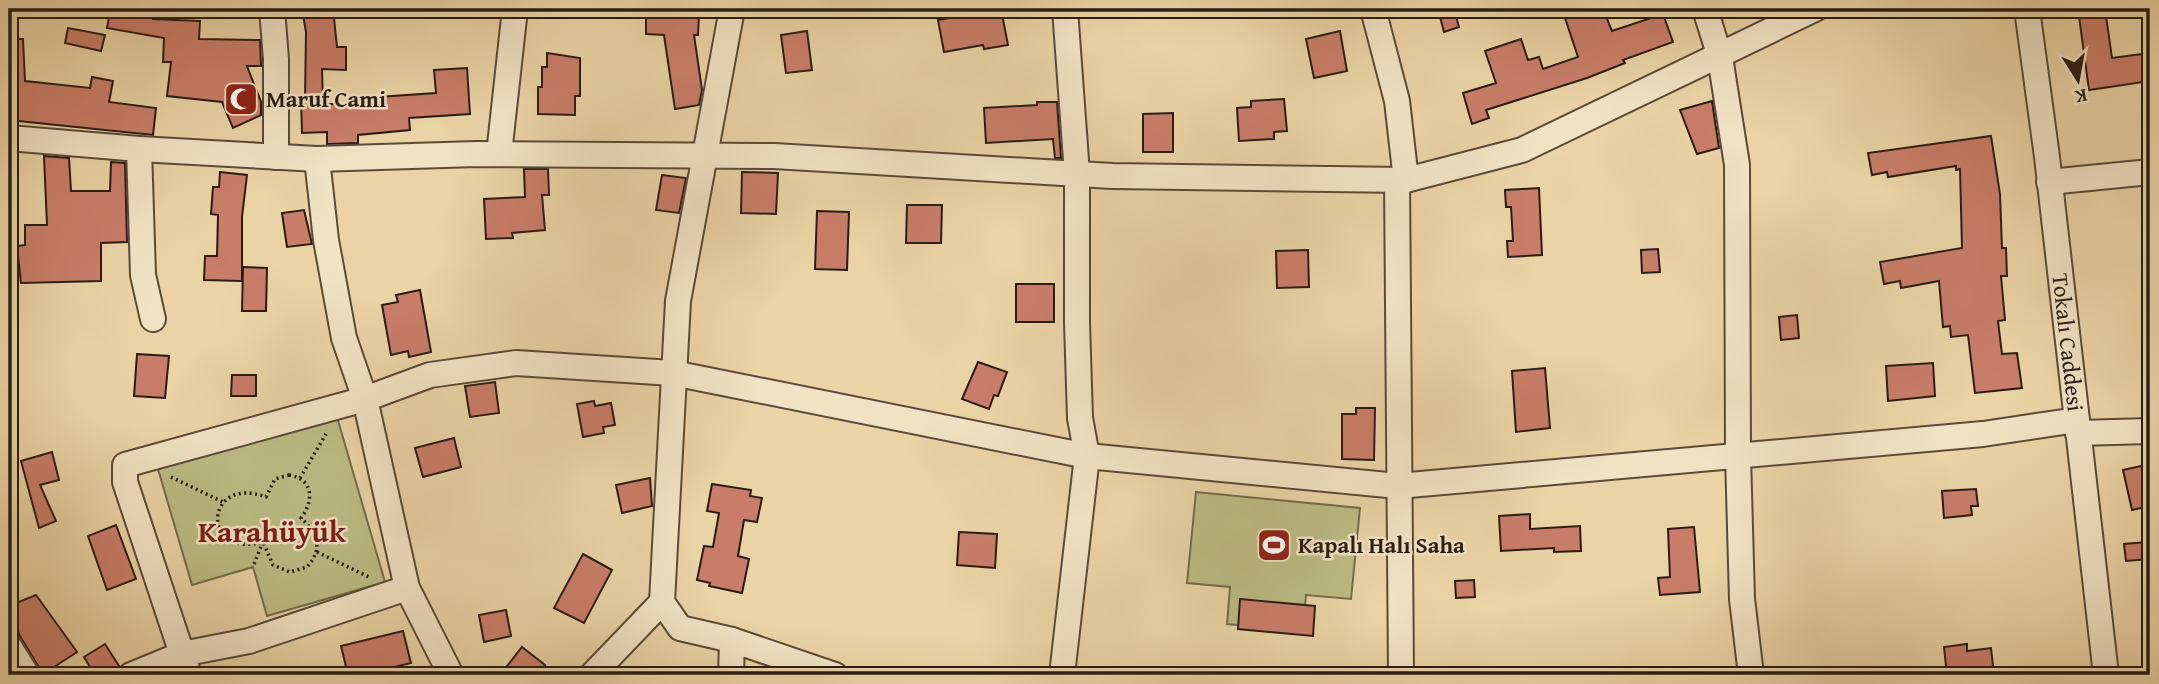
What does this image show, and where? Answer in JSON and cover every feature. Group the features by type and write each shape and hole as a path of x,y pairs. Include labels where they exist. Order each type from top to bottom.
{"street":[{"path":"272,9 276,59 276,157"},
{"path":"499,154 515,9"},
{"path":"732,9 678,301 662,602 680,628 732,640 835,675"},
{"path":"1062,675 1087,456 1080,418 1077,174 1065,9"},
{"path":"1373,9 1397,101 1402,180 1398,486 1401,675"},
{"path":"1705,9 1720,57 1737,165 1738,456 1742,599 1751,675"},
{"path":"9,138 139,149 317,159 499,154 774,156 1077,174 1402,180 1522,150 1815,9"},
{"name":"Tokalı Caddesi","path":"2027,9 2106,675"},
{"path":"139,149 143,275 153,319"},
{"path":"317,159 326,240 354,402 402,590 451,675"},
{"path":"2049,182 2150,172"},
{"path":"186,665 125,482 125,465 354,402 430,375 516,363 673,373 1087,456 1398,486 2078,426 2150,431"},
{"path":"131,675 186,665 402,590"},
{"path":"592,675 662,602"},
{"path":"731,675 732,640"},
{"path":"9,646 27,675"}],"path":[{"path":"300,478 354,402"},
{"path":"138,461 223,502"},
{"path":"289,475 300,478 307,485 311,499 301,518 315,534 317,552 307,567 290,572 273,565 263,542 238,546 223,536 217,519 223,502 238,492 247,491 266,497 275,479 289,475"},
{"path":"254,564 263,542"},
{"path":"317,552 402,590"}],"green space":[{"path":"337,417 385,582 267,616 253,567 192,585 158,469"},
{"name":"Kapalı Halı Saha","path":"1196,492 1360,508 1351,599 1306,595 1303,631 1227,624 1230,587 1187,583"}],"building":[{"path":"120,9 155,9 153,19 200,21 199,39 260,40 261,66 247,66 261,102 261,115 233,128 222,102 167,96 171,62 163,62 164,38 107,28 109,17 118,18"},
{"path":"302,9 333,9 337,47 346,47 346,70 322,69 323,104 378,104 378,97 436,93 434,70 467,68 470,114 409,118 410,130 358,135 358,143 327,144 327,132 302,133 301,99 305,99 306,32"},
{"path":"1454,9 1459,27 1444,32 1439,13"},
{"path":"1562,9 1603,9 1612,31 1663,14 1673,42 1623,60 1625,63 1587,78 1486,110 1489,118 1472,124 1463,93 1496,83 1485,51 1521,39 1528,60 1539,57 1543,69 1578,57"},
{"path":"2078,9 2105,9 2112,58 2150,53 2150,81 2089,90"},
{"path":"990,11 991,15 1002,14 1008,45 984,49 983,45 944,52 938,20"},
{"path":"646,14 699,15 698,35 694,35 702,90 699,105 675,109 664,35 646,34"},
{"path":"68,28 105,35 101,51 65,43"},
{"path":"807,31 812,70 786,73 781,35"},
{"path":"1340,31 1347,71 1314,78 1306,39"},
{"path":"9,39 23,39 25,81 90,88 92,77 113,81 109,102 156,108 153,135 9,120"},
{"path":"547,53 580,58 580,96 575,96 575,115 538,114 538,87 542,87 542,67 547,67"},
{"path":"1284,99 1287,131 1274,132 1274,139 1239,141 1237,108 1251,107 1251,101"},
{"path":"1712,101 1719,148 1697,154 1680,110"},
{"path":"1037,102 1057,102 1061,158 1055,158 1053,139 986,143 984,108 1037,105"},
{"path":"1173,113 1173,152 1143,152 1143,114"},
{"path":"1991,136 2000,194 2002,248 2006,248 2007,276 2001,276 2005,320 1998,321 2002,354 2017,353 2022,388 1975,393 1968,335 1951,337 1950,326 1943,327 1939,281 1901,288 1900,281 1884,284 1880,262 1962,248 1960,169 1956,170 1956,166 1888,177 1887,172 1872,175 1868,153"},
{"path":"44,156 69,158 71,191 110,191 111,162 125,163 127,242 101,243 101,281 21,283 17,246 25,245 25,225 47,225"},
{"path":"524,169 548,169 549,195 542,195 545,230 512,233 513,238 486,239 484,199 525,197"},
{"path":"220,172 247,175 242,217 242,281 204,280 205,256 217,256 218,215 211,214 213,187 219,187"},
{"path":"742,172 778,173 776,214 741,213"},
{"path":"662,175 686,178 679,213 656,210"},
{"path":"1539,188 1542,255 1508,257 1507,241 1513,241 1511,207 1506,207 1505,190"},
{"path":"907,205 942,205 941,243 906,243"},
{"path":"304,210 312,244 287,247 282,213"},
{"path":"817,211 849,212 847,270 815,269"},
{"path":"1658,249 1660,272 1642,273 1641,250"},
{"path":"1308,250 1309,287 1277,288 1276,251"},
{"path":"243,267 267,268 266,311 242,311"},
{"path":"1016,284 1054,284 1054,322 1016,322"},
{"path":"420,290 431,352 409,357 408,351 391,355 382,305 398,302 396,295"},
{"path":"1797,315 1799,338 1781,340 1779,317"},
{"path":"137,354 169,356 165,398 134,396"},
{"path":"978,362 1007,372 998,396 994,395 989,409 962,399"},
{"path":"1933,363 1935,396 1888,401 1886,366"},
{"path":"1545,368 1550,428 1516,432 1512,371"},
{"path":"232,375 256,375 256,396 231,396"},
{"path":"495,382 499,413 470,417 465,386"},
{"path":"594,401 595,406 611,403 615,425 603,427 604,433 583,437 577,404"},
{"path":"1356,408 1375,408 1374,460 1342,459 1342,414 1356,414"},
{"path":"454,438 461,467 423,477 415,448"},
{"path":"52,452 59,480 40,485 56,521 39,528 21,461"},
{"path":"2150,464 2150,506 2132,510 2123,470"},
{"path":"650,478 652,506 622,513 616,485"},
{"path":"712,484 751,490 750,496 762,498 757,522 744,520 738,556 749,559 742,593 709,586 710,583 697,580 704,546 713,547 719,513 707,511"},
{"path":"1976,489 1978,506 1971,506 1972,515 1944,518 1942,491"},
{"path":"1530,514 1530,529 1580,526 1581,551 1554,552 1554,548 1501,551 1499,516"},
{"path":"116,525 136,579 107,590 88,536"},
{"path":"1694,527 1700,592 1660,595 1658,578 1670,577 1668,529"},
{"path":"959,532 997,534 995,568 957,565"},
{"path":"2147,542 2149,559 2126,561 2124,544"},
{"path":"583,554 612,570 584,623 554,608"},
{"path":"1474,580 1475,597 1456,598 1455,581"},
{"path":"36,595 77,652 43,674 20,636 9,610 9,606"},
{"path":"1240,599 1315,606 1313,636 1238,629"},
{"path":"506,610 511,636 484,642 479,615"},
{"path":"403,631 411,663 361,675 348,675 341,646"},
{"path":"105,644 119,666 104,675 95,675 84,657"},
{"path":"1967,644 1967,651 1991,648 1994,675 1947,675 1944,647"},
{"path":"522,647 545,665 537,675 500,675"}],"place":[{"name":"Maruf Cami","path":"241,99"},
{"name":"Kapalı Halı Saha","path":"1274,545"}],"district":[{"name":"Karahüyük","path":"272,532"}]}
